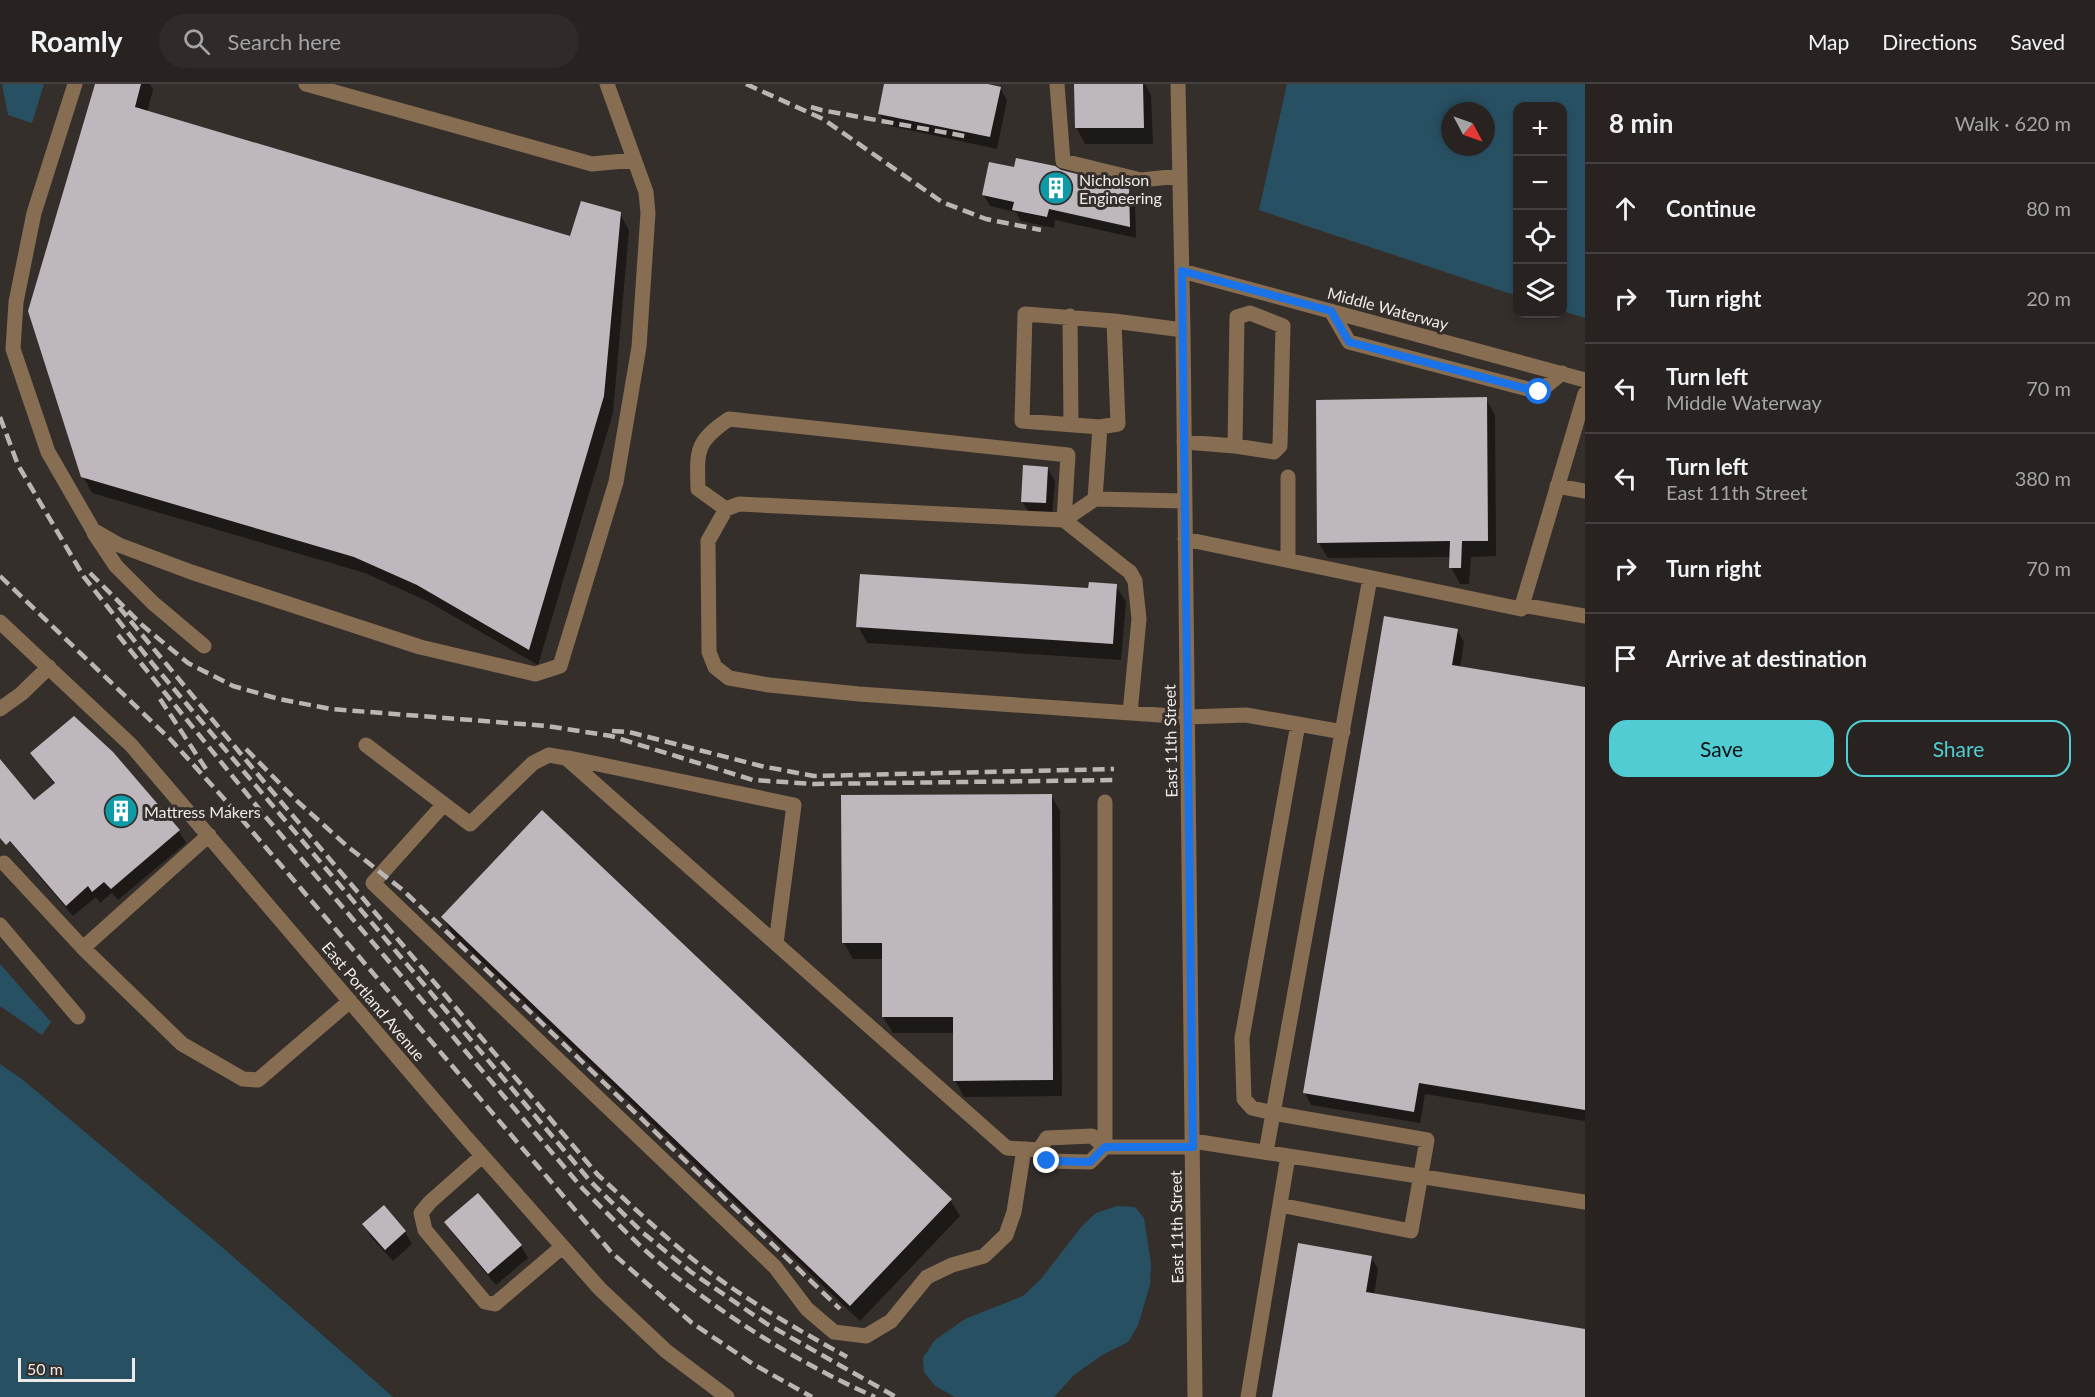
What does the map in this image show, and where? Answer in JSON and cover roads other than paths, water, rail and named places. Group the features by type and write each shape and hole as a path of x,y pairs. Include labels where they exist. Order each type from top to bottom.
{"street":[{"path":"75,84 33,213 16,302 13,349 48,452 93,530 117,566 153,603 204,645"},
{"path":"306,84 592,164 634,160"},
{"path":"93,530 119,544 191,572 420,647 535,674 560,666 616,482 639,347 648,213 646,192 607,84"},
{"path":"1057,84 1063,161 1141,180 1179,176"},
{"name":"East 11th Street","path":"1178,84 1196,1397"},
{"name":"Middle Waterway","path":"1182,271 1585,380"},
{"path":"1331,311 1349,342 1539,392 1562,373"},
{"path":"1114,321 1118,424 1100,427 1022,421 1025,314 1071,316 1114,321 1183,330"},
{"path":"1184,442 1274,452 1280,447 1283,326 1250,314 1237,317 1235,446"},
{"path":"1071,316 1071,425"},
{"path":"1185,539 1521,609 1585,394"},
{"path":"726,509 698,489 697,454 710,432 729,419 1068,455 1064,520"},
{"path":"1095,499 1100,427"},
{"path":"1288,477 1288,560"},
{"path":"1557,486 1585,491"},
{"path":"1064,520 1095,499 1185,501"},
{"path":"1130,713 1139,619 1135,581 1122,566 1064,520 739,504 726,509 708,541 709,652 715,667 729,678 769,685 859,694 1130,713 1188,717 1246,715 1343,732"},
{"path":"1266,1152 1371,578"},
{"path":"1522,604 1585,616"},
{"name":"East Portland Avenue","path":"0,622 131,745 482,1156 600,1290 666,1351 727,1397"},
{"path":"0,709 21,694 49,667"},
{"path":"1280,1205 1411,1231 1427,1140 1273,1113 1252,1108 1244,1099 1242,1038 1298,724"},
{"path":"366,745 470,824 533,763 549,755 794,805 776,943"},
{"path":"566,758 1007,1148 1031,1149 1047,1161 1090,1162 1105,1147 1105,802"},
{"path":"444,804 373,884 775,1267 807,1309 834,1332 866,1336 891,1321 927,1277 952,1265 984,1256 1006,1235 1031,1149 1047,1138 1092,1136 1105,1147 1193,1144 1266,1152 1585,1202"},
{"path":"83,948 209,835"},
{"path":"4,863 83,948 182,1044 243,1079 258,1080 350,1001"},
{"path":"0,925 78,1017"},
{"path":"482,1156 430,1202 421,1213 425,1230 485,1302 495,1304 562,1247"},
{"path":"1248,1397 1288,1156"}],"water":[{"path":"2,84 44,84 32,123 8,115"},
{"path":"1287,84 1585,84 1585,318 1567,312 1567,102 1513,102 1513,295 1259,210"},
{"path":"0,964 51,1022 42,1035 0,1006"},
{"path":"0,1064 23,1080 222,1247 393,1397 0,1397"},
{"path":"1117,1206 1135,1207 1144,1218 1151,1264 1150,1285 1138,1325 1128,1342 1102,1355 1074,1375 1054,1397 955,1397 935,1386 924,1372 923,1358 935,1340 965,1319 1023,1296 1041,1279 1082,1226 1096,1213"}],"railway":[{"path":"746,84 823,119 942,202 986,219 1041,230"},
{"path":"811,107 970,137"},
{"path":"0,417 18,465 84,577 152,663 591,1182 642,1232 691,1272 767,1324 896,1397"},
{"path":"90,573 142,625 188,663 233,686 279,699 331,709 547,726 611,736 753,780 814,784 1114,780"},
{"path":"0,576 171,740 227,802 611,1252 692,1323 753,1364 812,1397"},
{"path":"119,607 260,777 598,1175 670,1240 713,1275 769,1312 847,1357"},
{"path":"118,635 264,815 583,1189 644,1249 705,1299 800,1359 875,1397"},
{"path":"160,699 206,769"},
{"path":"612,731 629,732 761,766 814,776 1114,769"},
{"path":"246,749 297,801 347,846 404,891 840,1309"}],"place":[{"name":"Nicholson Engineering","path":"1056,188"},
{"name":"Mattress Makers","path":"121,811"}]}
